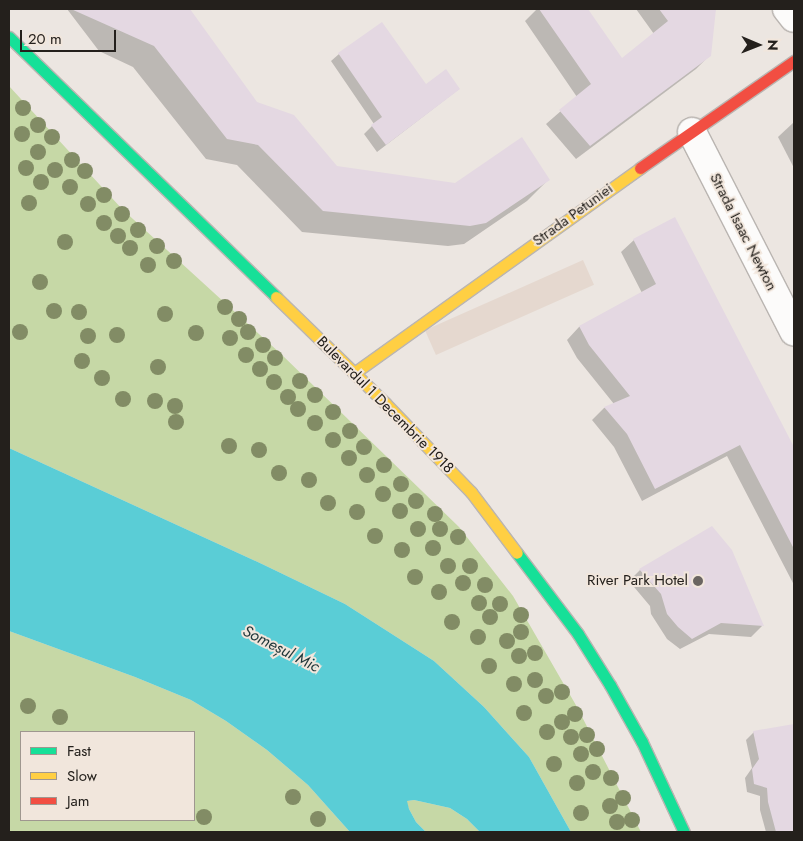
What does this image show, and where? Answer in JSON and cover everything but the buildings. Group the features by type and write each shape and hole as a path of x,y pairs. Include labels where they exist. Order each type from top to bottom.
{"main road":[{"name":"Bulevardul 1 Decembrie 1918","path":"9,37 354,373 471,492 578,634 610,685 642,742 684,832"},
{"name":"Strada Petuniei","path":"354,373 602,194 794,60"}],"street":[{"path":"787,9 794,18"},
{"name":"Strada Isaac Newton","path":"692,132 794,331"}],"shaded area":[{"path":"583,260 594,285 436,355 425,330"}],"green space":[{"path":"9,86 122,209 281,354 459,527 513,596 577,707 641,832 571,832 529,757 484,707 434,661 345,604 9,448"},
{"path":"9,631 135,677 191,700 226,721 267,750 308,785 350,832 9,832"},
{"path":"414,800 450,808 467,819 480,832 426,832 416,822 406,801"}],"water":[{"name":"Someșul Mic","path":"9,448 345,604 434,661 484,707 529,757 571,832 480,832 467,819 450,808 414,800 407,801 409,809 416,822 426,832 350,832 308,785 267,750 226,721 191,700 135,677 9,631"}],"traffic: fast":[{"path":"9,37 276,297"},
{"path":"517,553 578,634 610,685 642,742 684,832"}],"traffic: slow":[{"path":"354,373 640,168"},
{"path":"276,297 385,403 471,492 517,553"}],"traffic: jam":[{"path":"640,168 794,61"}],"place":[{"name":"River Park Hotel","path":"698,581"}]}
